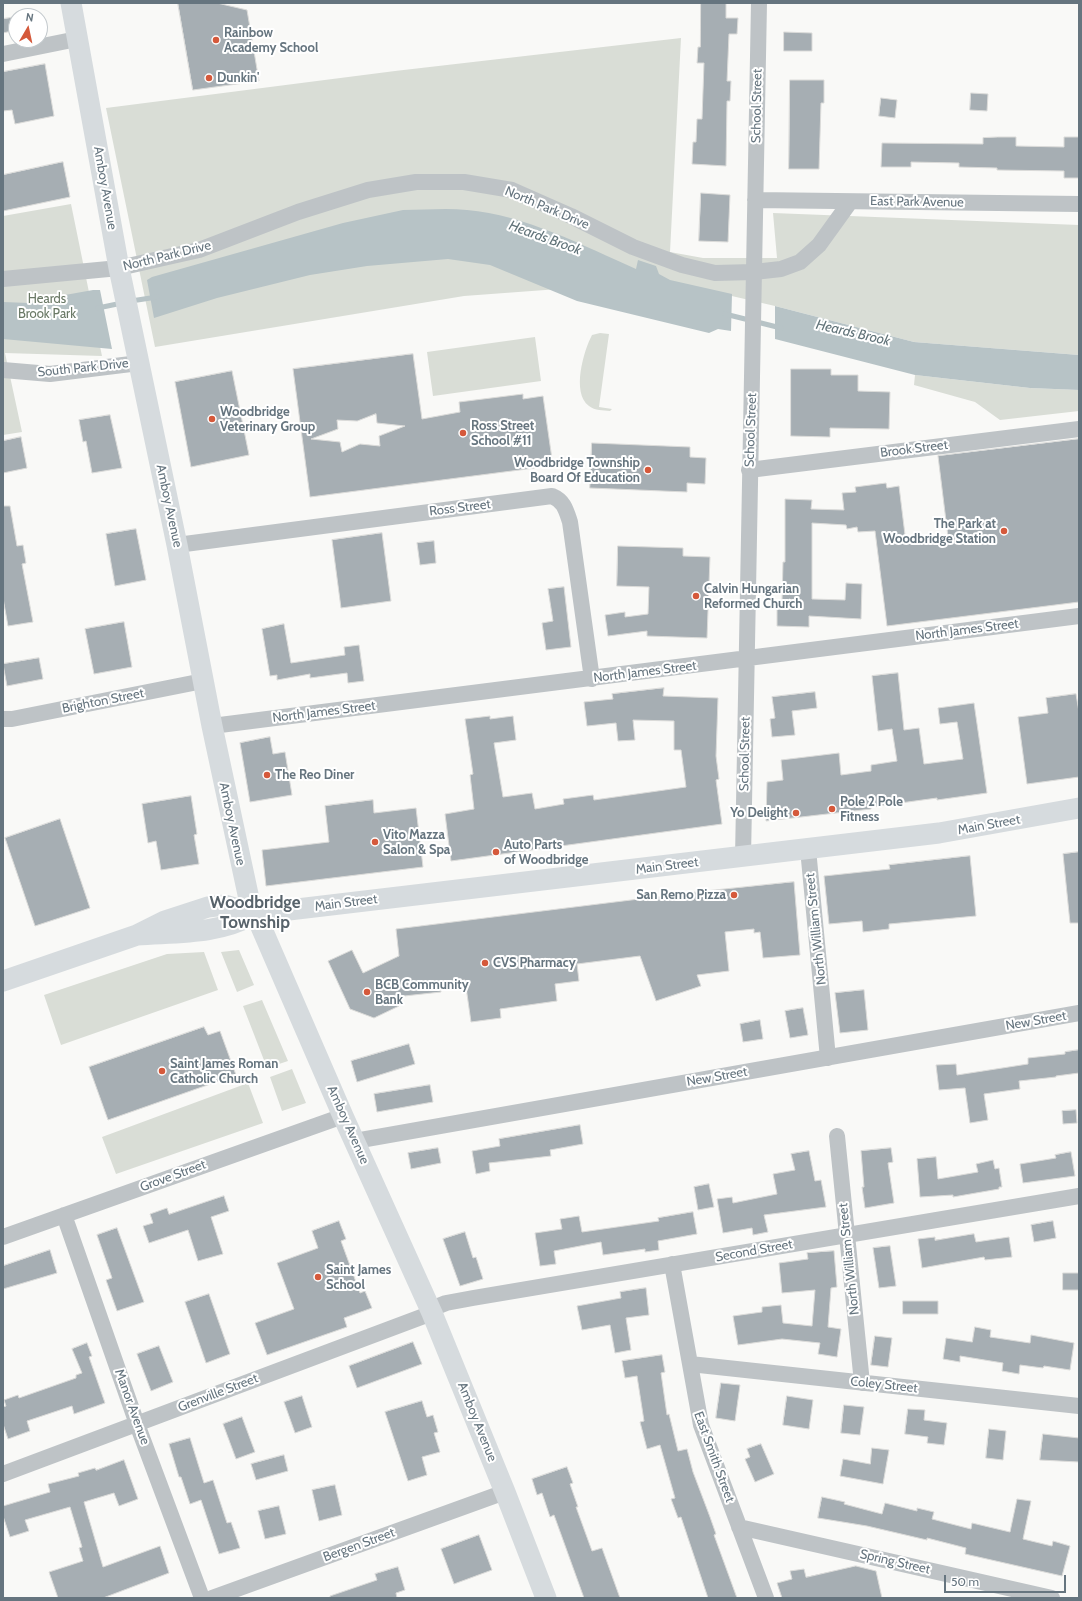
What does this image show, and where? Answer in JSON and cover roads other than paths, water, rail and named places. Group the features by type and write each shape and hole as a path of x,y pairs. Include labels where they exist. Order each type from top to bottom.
{"main road":[{"name":"Amboy Avenue","path":"70,3 121,277 177,545 212,726 245,884 254,914 431,1311 505,1492 546,1598"},
{"name":"Main Street","path":"3,981 137,935 165,920 208,907 225,905 254,914 939,834 1079,808"}],"street":[{"name":"School Street","path":"743,857 748,658 759,3"},
{"path":"3,54 77,39"},
{"name":"North Park Drive","path":"3,278 121,277 199,250 298,212 368,190 416,182 464,182 512,190 558,210 633,247 682,265 715,273 754,272 781,269 800,262 819,245 850,202"},
{"name":"East Park Avenue","path":"755,200 1079,204"},
{"name":"South Park Drive","path":"3,370 50,374 139,363"},
{"name":"Brook Street","path":"750,470 1079,429"},
{"name":"Ross Street","path":"177,545 552,496 560,499 566,507 570,522 592,679"},
{"name":"North James Street","path":"212,726 592,679 1079,616"},
{"name":"Brighton Street","path":"3,719 12,719 203,680"},
{"name":"North William Street","path":"808,849 828,1058"},
{"name":"New Street","path":"355,1141 1079,1013"},
{"name":"Grove Street","path":"3,1237 343,1116"},
{"name":"North William Street","path":"837,1136 862,1383"},
{"name":"Second Street","path":"431,1311 453,1302 1079,1196"},
{"name":"Manor Avenue","path":"64,1215 137,1424 202,1598"},
{"name":"East Smith Street","path":"672,1264 701,1425 766,1598"},
{"name":"Grenville Street","path":"3,1474 431,1311"},
{"name":"Coley Street","path":"690,1364 1079,1406"},
{"name":"Bergen Street","path":"212,1598 505,1492"},
{"name":"Spring Street","path":"739,1527 1052,1598"}],"water":[{"path":"403,210 467,210 511,218 554,233 636,269 638,260 656,266 659,274 670,280 732,294 731,331 718,329 709,333 577,301 490,265 448,259 367,266 310,275 217,298 154,318 147,280 152,277 343,223"},
{"path":"100,290 112,349 3,339 3,302 55,304 65,295"},
{"path":"775,306 914,342 1079,355 1079,390 1030,388 915,375 775,339"}],"waterway":[{"name":"Heards Brook","path":"131,301 157,297"},
{"name":"Heards Brook","path":"98,308 122,303"},
{"name":"Heards Brook","path":"725,314 781,328"}],"place":[{"name":"Rainbow Academy School","path":"216,40"},
{"name":"Dunkin'","path":"209,78"},
{"name":"Woodbridge Veterinary Group","path":"212,419"},
{"name":"Ross Street School #11","path":"463,433"},
{"name":"Woodbridge Township Board Of Education","path":"648,470"},
{"name":"The Park at Woodbridge Station","path":"1004,531"},
{"name":"Calvin Hungarian Reformed Church","path":"696,596"},
{"name":"The Reo Diner","path":"267,775"},
{"name":"Pole 2 Pole Fitness","path":"832,809"},
{"name":"Yo Delight","path":"796,813"},
{"name":"Vito Mazza Salon & Spa","path":"375,842"},
{"name":"Auto Parts of Woodbridge","path":"496,852"},
{"name":"San Remo Pizza","path":"734,895"},
{"name":"CVS Pharmacy","path":"485,963"},
{"name":"BCB Community Bank","path":"367,992"},
{"name":"Saint James Roman Catholic Church","path":"162,1071"},
{"name":"Saint James School","path":"318,1277"}],"district":[{"name":"Woodbridge Township","path":"255,913"}],"park label":[{"name":"Heards Brook Park","path":"47,306"}]}
